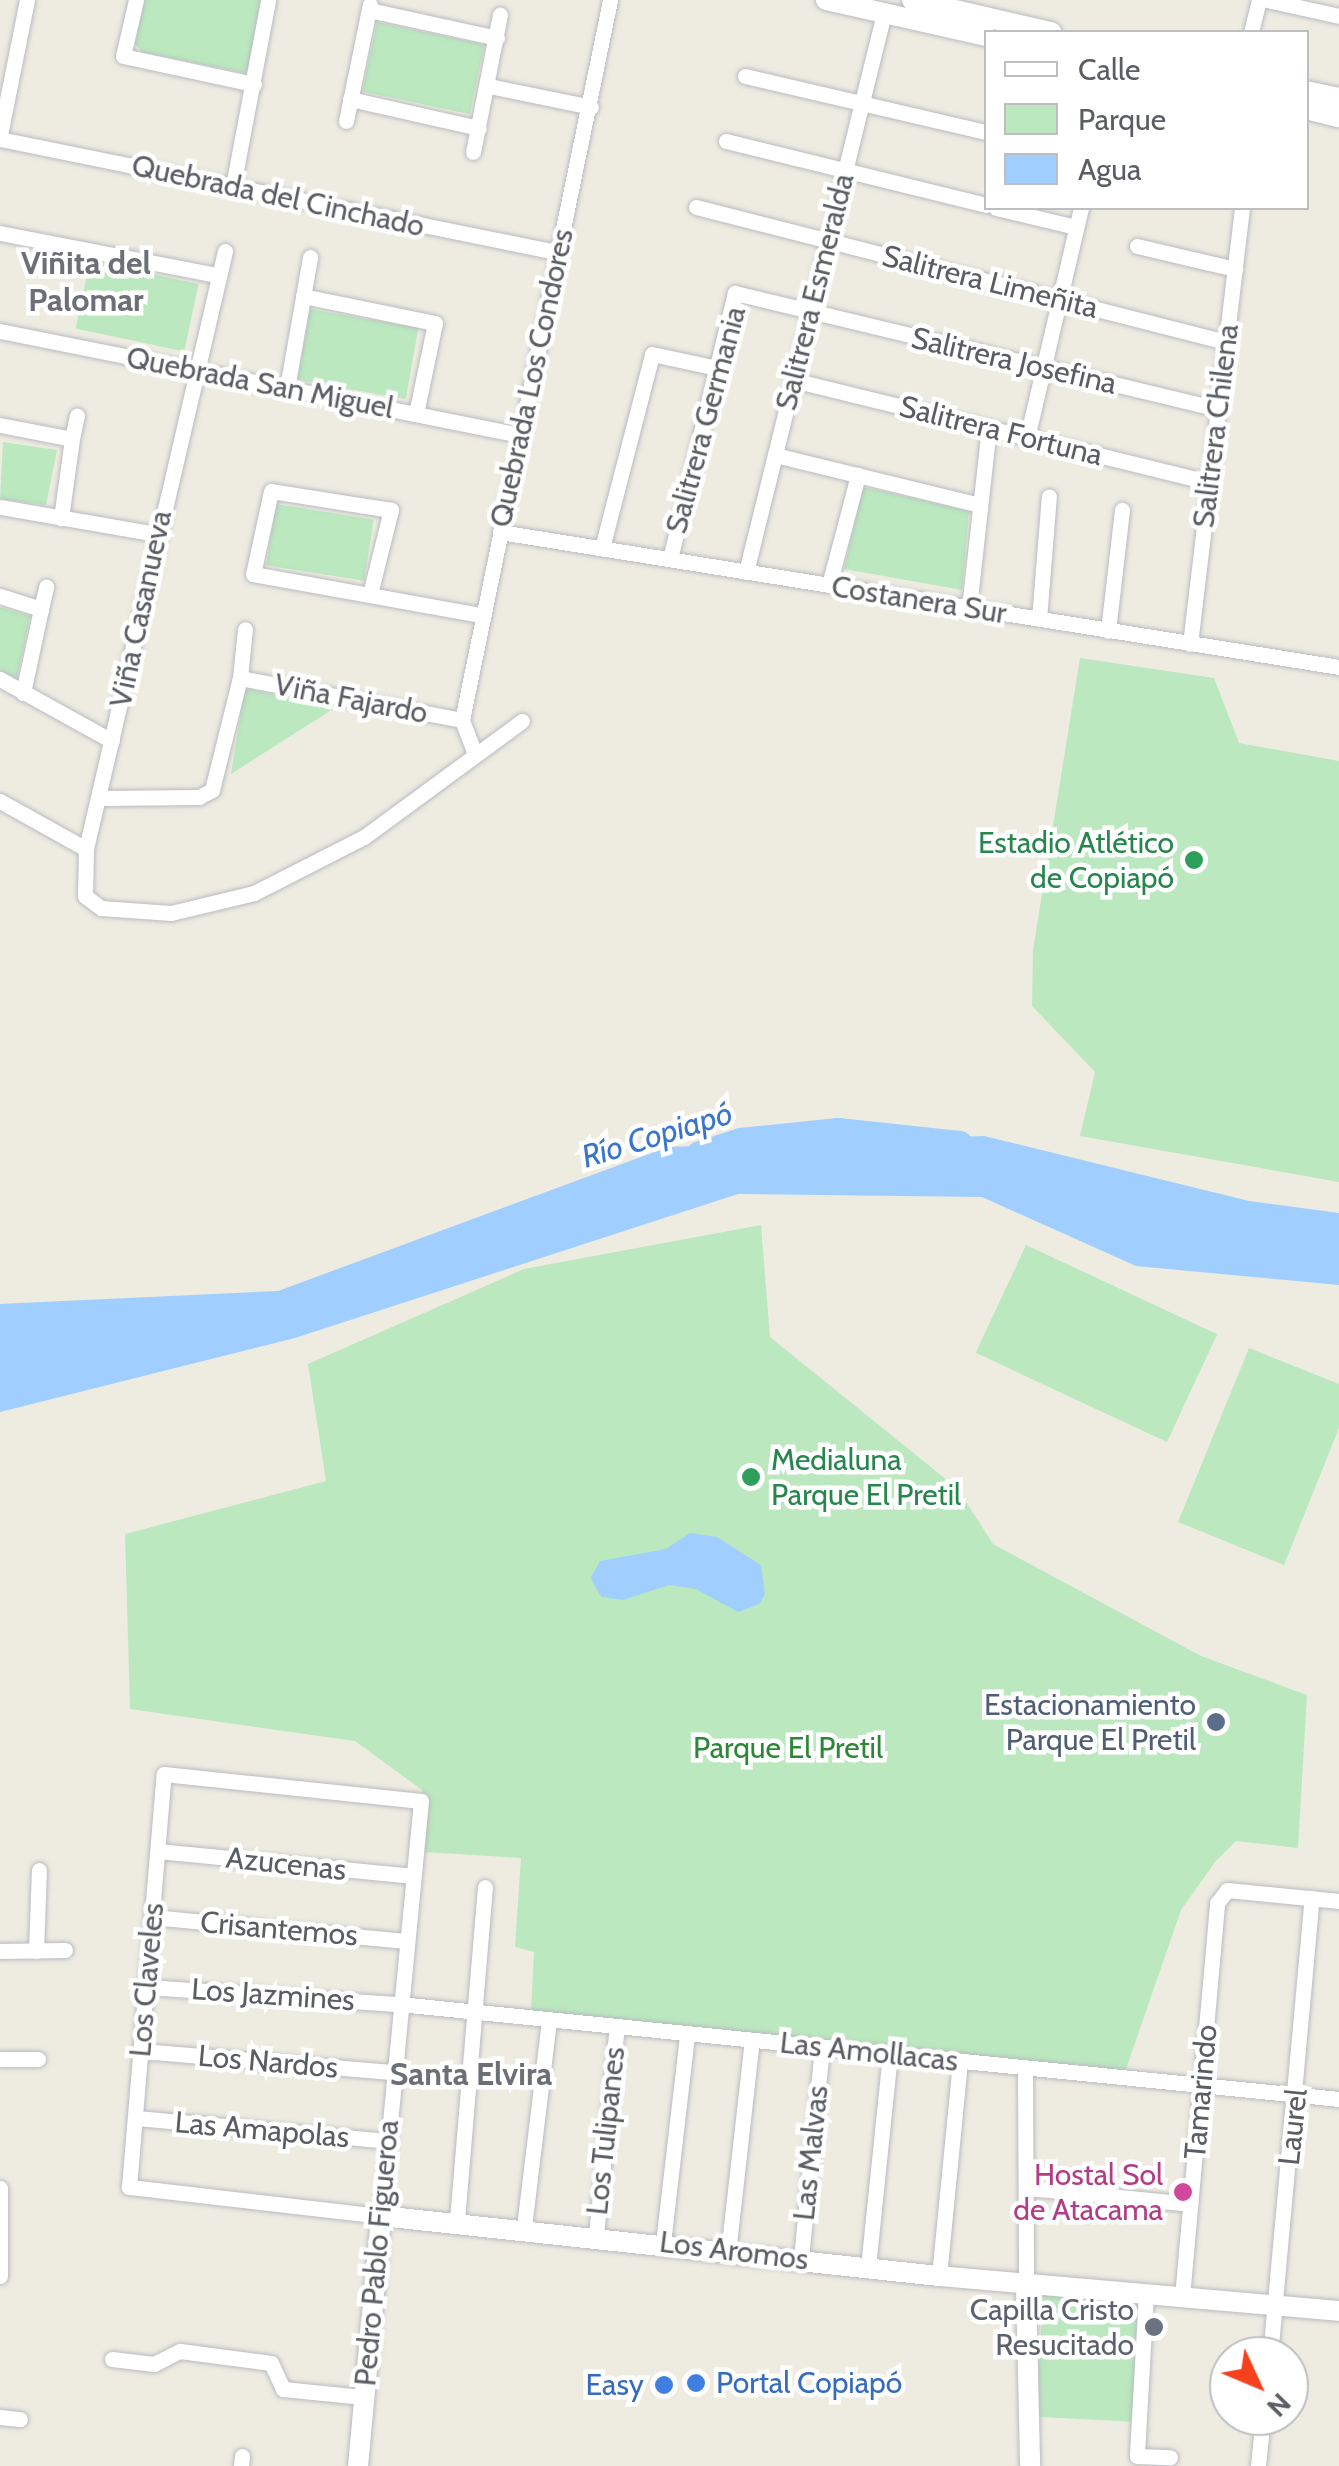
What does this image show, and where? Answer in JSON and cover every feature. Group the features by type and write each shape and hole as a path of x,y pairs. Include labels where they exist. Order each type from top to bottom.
{"street":[{"path":"0,137 27,0"},
{"path":"136,0 123,56 254,84"},
{"path":"233,186 268,0"},
{"name":"Quebrada Los Condores","path":"462,720 610,0"},
{"path":"826,0 884,12 1038,30"},
{"path":"912,0 983,22"},
{"path":"1252,30 1260,0"},
{"path":"1267,0 1339,16"},
{"path":"346,121 370,5 497,38"},
{"name":"Salitrera Esmeralda","path":"746,572 884,12"},
{"path":"472,152 489,86 500,15"},
{"path":"745,76 984,132"},
{"path":"489,86 591,107"},
{"path":"1309,91 1339,98"},
{"path":"350,99 478,128"},
{"path":"1309,111 1339,118"},
{"name":"Quebrada del Cinchado","path":"0,137 556,252"},
{"path":"726,141 984,205"},
{"name":"Salitrera Limeñita","path":"696,207 1226,342"},
{"path":"1004,210 1076,227"},
{"path":"1027,438 1080,210"},
{"name":"Salitrera Chilena","path":"1190,644 1242,210"},
{"path":"0,233 216,275"},
{"path":"1137,246 1235,268"},
{"name":"Viña Casanueva","path":"86,849 216,275 225,250"},
{"path":"287,388 310,257"},
{"name":"Salitrera Germania","path":"670,559 735,293 810,313"},
{"path":"303,296 435,322 416,414"},
{"name":"Salitrera Josefina","path":"810,313 1218,410"},
{"name":"Quebrada San Miguel","path":"0,331 520,435"},
{"path":"602,548 652,354 717,368"},
{"name":"Salitrera Fortuna","path":"793,380 1209,482"},
{"path":"61,518 77,416"},
{"path":"0,425 72,439"},
{"path":"969,608 989,428"},
{"path":"774,455 980,504"},
{"path":"829,585 858,475"},
{"path":"370,594 391,510 270,491 253,574 482,616"},
{"path":"1039,620 1049,496"},
{"path":"0,507 156,534"},
{"path":"1108,631 1122,510"},
{"name":"Costanera Sur","path":"500,532 1339,667"},
{"path":"24,692 46,587"},
{"path":"0,596 41,608"},
{"name":"Viña Fajardo","path":"100,798 199,797 212,790 240,678 244,630"},
{"name":"Viña Fajardo","path":"240,678 462,720"},
{"path":"0,679 112,740"},
{"path":"462,720 476,754"},
{"path":"0,801 86,849 82,891 102,908 170,913 213,906 300,872 364,837 522,721"},
{"name":"Los Claveles","path":"129,2187 164,1774 420,1800"},
{"name":"Pedro Pablo Figueroa","path":"358,2466 420,1800"},
{"name":"Azucenas","path":"158,1851 414,1876"},
{"path":"36,1951 39,1870"},
{"path":"457,2220 478,2012 485,1887"},
{"name":"Tamarindo","path":"1182,2297 1218,1903 1228,1890 1312,1898"},
{"path":"1312,1898 1339,1901"},
{"name":"Laurel","path":"1272,2336 1297,2095 1312,1898"},
{"name":"Crisantemos","path":"152,1918 406,1941"},
{"path":"0,1951 65,1950"},
{"name":"Los Jazmines","path":"147,1986 399,2004"},
{"name":"Las Amollacas","path":"399,2004 1339,2099"},
{"path":"524,2228 549,2019"},
{"name":"Los Tulipanes","path":"596,2236 617,2026"},
{"path":"663,2243 686,2034"},
{"path":"728,2252 752,2040"},
{"name":"Las Malvas","path":"801,2258 822,2048"},
{"name":"Los Nardos","path":"142,2051 394,2072"},
{"path":"868,2268 890,2054"},
{"path":"0,2060 38,2059"},
{"path":"939,2276 960,2062"},
{"path":"1025,2068 1030,2466"},
{"name":"Las Amapolas","path":"136,2118 388,2141"},
{"name":"Los Aromos","path":"129,2187 381,2216 457,2220 939,2276 1339,2310"},
{"path":"0,2188 0,2276"},
{"path":"1028,2188 1190,2204"},
{"path":"1146,2293 1137,2456 1170,2457"},
{"path":"112,2359 154,2364 180,2351 271,2364 283,2389 363,2397"},
{"path":"0,2417 20,2419"},
{"path":"1258,2466 1261,2436"}],"green space":[{"path":"145,0 262,0 252,62 245,73 142,52 135,44"},
{"path":"377,22 485,45 470,114 362,91"},
{"path":"90,261 199,284 184,352 76,328"},
{"path":"310,309 418,328 406,399 297,380"},
{"path":"3,442 57,450 46,505 0,499"},
{"path":"863,487 969,511 962,590 844,569"},
{"path":"276,504 374,519 364,581 266,565"},
{"path":"0,607 30,616 17,679 0,670"},
{"name":"Estadio Atlético de Copiapó","path":"1080,658 1214,678 1239,743 1339,761 1339,1182 1080,1136 1095,1072 1032,1006 1033,950"},
{"path":"245,688 333,709 231,774"},
{"name":"Parque El Pretil","path":"761,1225 770,1337 958,1489 993,1544 1201,1656 1307,1695 1298,1848 1236,1841 1215,1862 1181,1910 1125,2072 531,2011 534,1952 515,1947 521,1858 423,1852 422,1790 355,1741 130,1709 125,1534 326,1481 308,1364 524,1269"},
{"path":"1026,1245 1217,1334 1167,1442 976,1353"},
{"path":"1249,1348 1339,1384 1339,1428 1284,1565 1178,1522"},
{"path":"1043,2292 1144,2297 1137,2422 1036,2417"}],"water":[{"path":"984,1136 1249,1201 1339,1213 1339,1285 1136,1266 982,1197 738,1194 295,1338 0,1412 0,1304 278,1291 668,1147"},
{"path":"690,1533 717,1537 761,1565 765,1594 759,1604 738,1612 696,1589 669,1585 623,1600 602,1597 595,1587 591,1577 600,1561 666,1549"}],"waterway":[{"name":"Río Copiapó","path":"700,1155 741,1142 838,1132 959,1145"}],"place":[{"name":"Estadio Atlético de Copiapó","path":"1194,860"},
{"name":"Medialuna Parque El Pretil","path":"751,1477"},
{"name":"Estacionamiento Parque El Pretil","path":"1216,1722"},
{"name":"Hostal Sol de Atacama","path":"1183,2192"},
{"name":"Capilla Cristo Resucitado","path":"1154,2327"},
{"name":"Portal Copiapó","path":"696,2383"},
{"name":"Easy","path":"664,2385"}],"district":[{"name":"Viñita del Palomar","path":"86,282"},
{"name":"Santa Elvira","path":"471,2074"}]}
